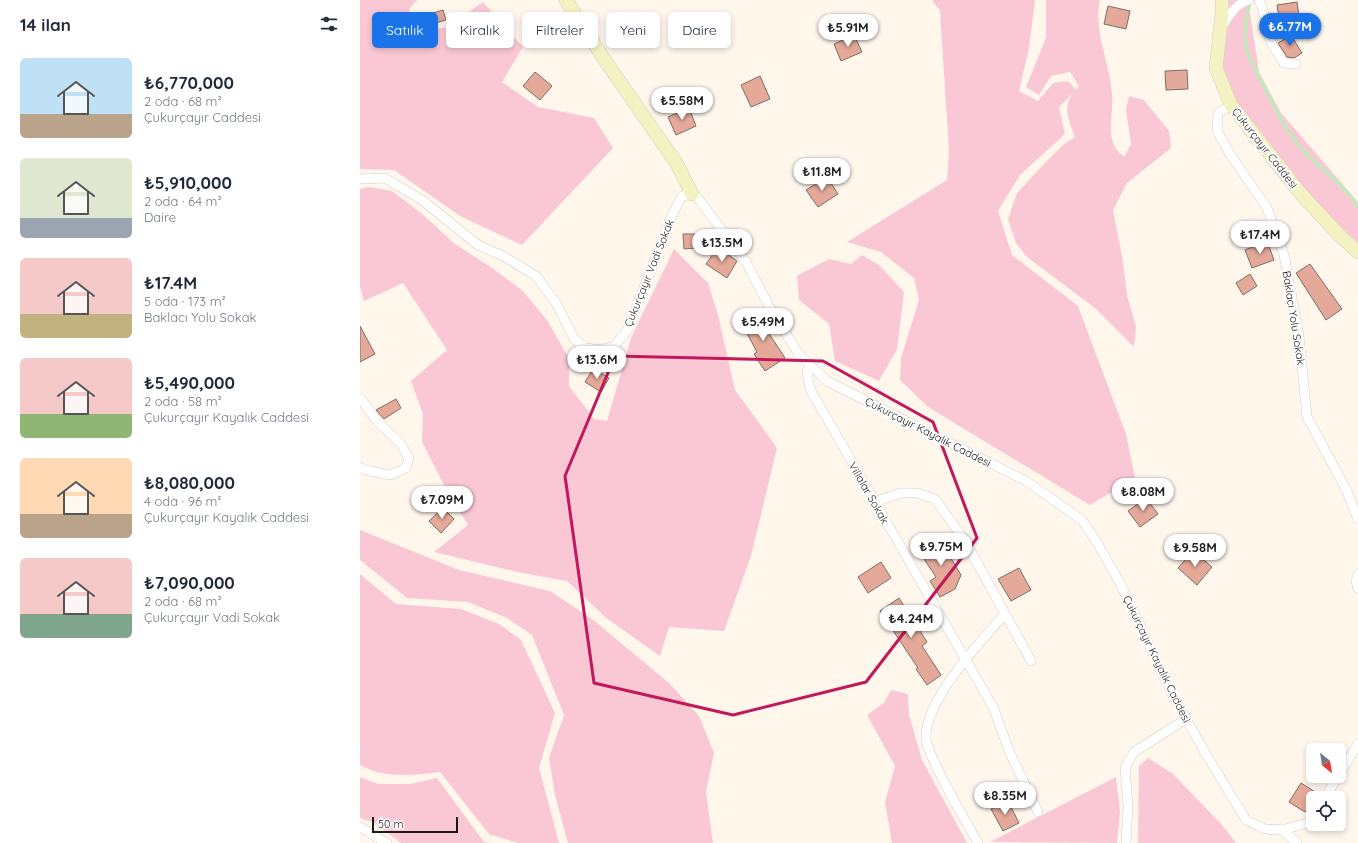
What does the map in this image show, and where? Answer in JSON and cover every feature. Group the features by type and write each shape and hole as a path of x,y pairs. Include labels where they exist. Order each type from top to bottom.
{"street":[{"name":"Çukurçayır Kayalık Caddesi","path":"566,0 604,59 677,164 692,194 697,197 746,262 770,308 798,353 827,381 1026,481 1082,520 1095,539 1121,586 1172,694 1246,820 1265,829 1282,830"},
{"name":"Çukurçayır Caddesi","path":"1222,0 1216,68 1231,105 1301,194 1338,234 1358,252"},
{"path":"1259,0 1266,13 1266,27 1275,49 1284,63 1296,64"},
{"path":"1220,30 1233,10 1245,1"},
{"name":"Baklacı Yolu Sokak","path":"1231,105 1218,113 1217,131 1230,154 1267,208 1284,255 1287,269 1299,336 1307,417 1346,488 1358,519"},
{"name":"Çukurçayır Vadi Sokak","path":"360,179 385,178 422,200 478,245 505,257 536,276 556,303 575,340 586,348 600,350 614,346 626,331 673,213 682,196 692,194"},
{"name":"Villalar Sokak","path":"812,368 807,371 810,389 993,707 1010,752 1038,812"},
{"path":"360,398 377,420 400,443 410,458 406,468 391,475 365,470 360,467"},
{"path":"874,502 901,493 917,493 935,499 964,540 1031,661"},
{"path":"1358,574 1356,582 1358,589"},
{"path":"978,843 934,763 926,738 930,713 965,658 1005,614"},
{"path":"1126,843 1128,806 1125,767 1134,752 1186,719"},
{"path":"1346,764 1358,744"},
{"path":"1282,830 1306,824"},
{"path":"360,827 387,843"},
{"path":"1282,830 1297,843"}],"highlighted area":[{"path":"615,356 823,361 933,422 977,538 866,682 733,715 594,683 565,476"}],"shaded area":[{"path":"360,0 417,0 409,9 410,12 372,12 372,48 438,48 438,28 446,27 446,48 514,48 514,37 522,48 502,82 538,107 594,118 613,148 522,245 460,216 394,170 360,169"},
{"path":"932,0 1035,0 1029,48 1019,91 1038,101 1053,83 1068,81 1076,90 1079,86 1070,72 1051,76 1039,95 1026,87 1046,38 1046,0 1100,0 1098,12 1100,35 1111,82 1111,132 1115,147 1124,157 1131,144 1126,110 1129,96 1144,100 1169,131 1171,148 1127,183 1113,210 1122,256 1127,295 1136,327 1134,347 1095,308 1027,257 1016,243 1008,219 1017,193 1064,144 1075,137 1069,121 1067,110 1072,94 1059,107 1065,134 1020,175 998,211 1012,255 1078,306 1126,434 1135,478 1090,505 928,407 900,380 901,358 919,300 914,278 881,252 847,242 947,180 949,151 940,11"},
{"path":"1227,0 1248,0 1259,72 1281,113 1358,202 1358,243 1315,202 1234,100 1225,77 1222,59"},
{"path":"483,2 492,12 469,12"},
{"path":"369,187 392,191 421,213 455,244 492,268 523,291 547,320 569,359 569,386 594,419 607,421 631,338 674,249 708,283 718,315 735,390 777,448 751,556 724,631 669,627 660,656 605,617 567,581 522,573 434,552 468,525 444,485 422,442 423,414 411,381 447,350 403,283 364,301 360,287 360,189"},
{"path":"862,255 879,265 904,292 897,349 879,381 835,361 829,324 799,300 797,276 829,259 851,264"},
{"path":"360,530 459,570 550,591 592,619 669,683 699,716 714,753 706,792 713,843 568,843 555,795 549,758 564,715 532,635 507,618 468,602 407,598 360,560"},
{"path":"360,574 396,604 461,609 499,624 521,640 555,713 539,768 559,843 518,843 489,834 440,772 399,775 379,772 360,765"},
{"path":"891,690 908,694 909,715 922,760 967,843 892,843 885,802 895,766 867,715 884,703"},
{"path":"1148,758 1173,774 1222,825 1236,843 1138,843 1139,766"},
{"path":"360,777 378,784 410,784 437,778 484,842 490,843 401,843 375,823 360,818"},
{"path":"1116,777 1120,811 1117,843 990,842"}],"building":[{"path":"1297,2 1300,23 1280,26 1277,5"},
{"path":"1108,6 1130,11 1126,29 1104,24"},
{"path":"443,10 446,20 438,22 438,12 436,12"},
{"path":"854,35 862,52 841,61 834,44"},
{"path":"1291,35 1302,53 1294,58 1287,57 1278,43"},
{"path":"1187,70 1188,89 1166,90 1165,71"},
{"path":"535,72 552,86 540,100 523,86"},
{"path":"760,76 770,99 751,107 741,85"},
{"path":"689,108 696,126 676,135 668,117"},
{"path":"827,177 838,194 818,207 806,190"},
{"path":"683,234 695,234 696,248 684,249"},
{"path":"1267,241 1274,260 1252,268 1245,250"},
{"path":"718,247 737,261 727,278 706,264"},
{"path":"1310,264 1342,309 1326,320 1296,273"},
{"path":"1250,274 1257,286 1243,295 1236,283"},
{"path":"761,313 771,331 768,332 785,358 765,371 754,354 757,352 742,324"},
{"path":"360,326 375,354 360,362"},
{"path":"593,369 609,378 601,392 585,382"},
{"path":"396,399 401,408 384,419 376,410"},
{"path":"1146,498 1158,514 1140,527 1128,511"},
{"path":"443,508 454,519 441,533 429,521"},
{"path":"938,537 961,575 955,589 940,597 930,581 936,577 918,550"},
{"path":"1193,551 1212,567 1197,585 1178,568"},
{"path":"881,562 891,578 868,593 858,577"},
{"path":"1019,568 1031,590 1011,601 998,579"},
{"path":"899,598 927,642 922,646 941,675 927,685 916,669 918,668 880,611"},
{"path":"1301,783 1314,791 1306,791 1305,812 1289,802"},
{"path":"1008,801 1019,823 1003,831 991,809"}],"waterway":[{"path":"1250,1 1245,25 1246,46 1253,65 1286,128 1297,143 1346,191 1358,207"}]}
